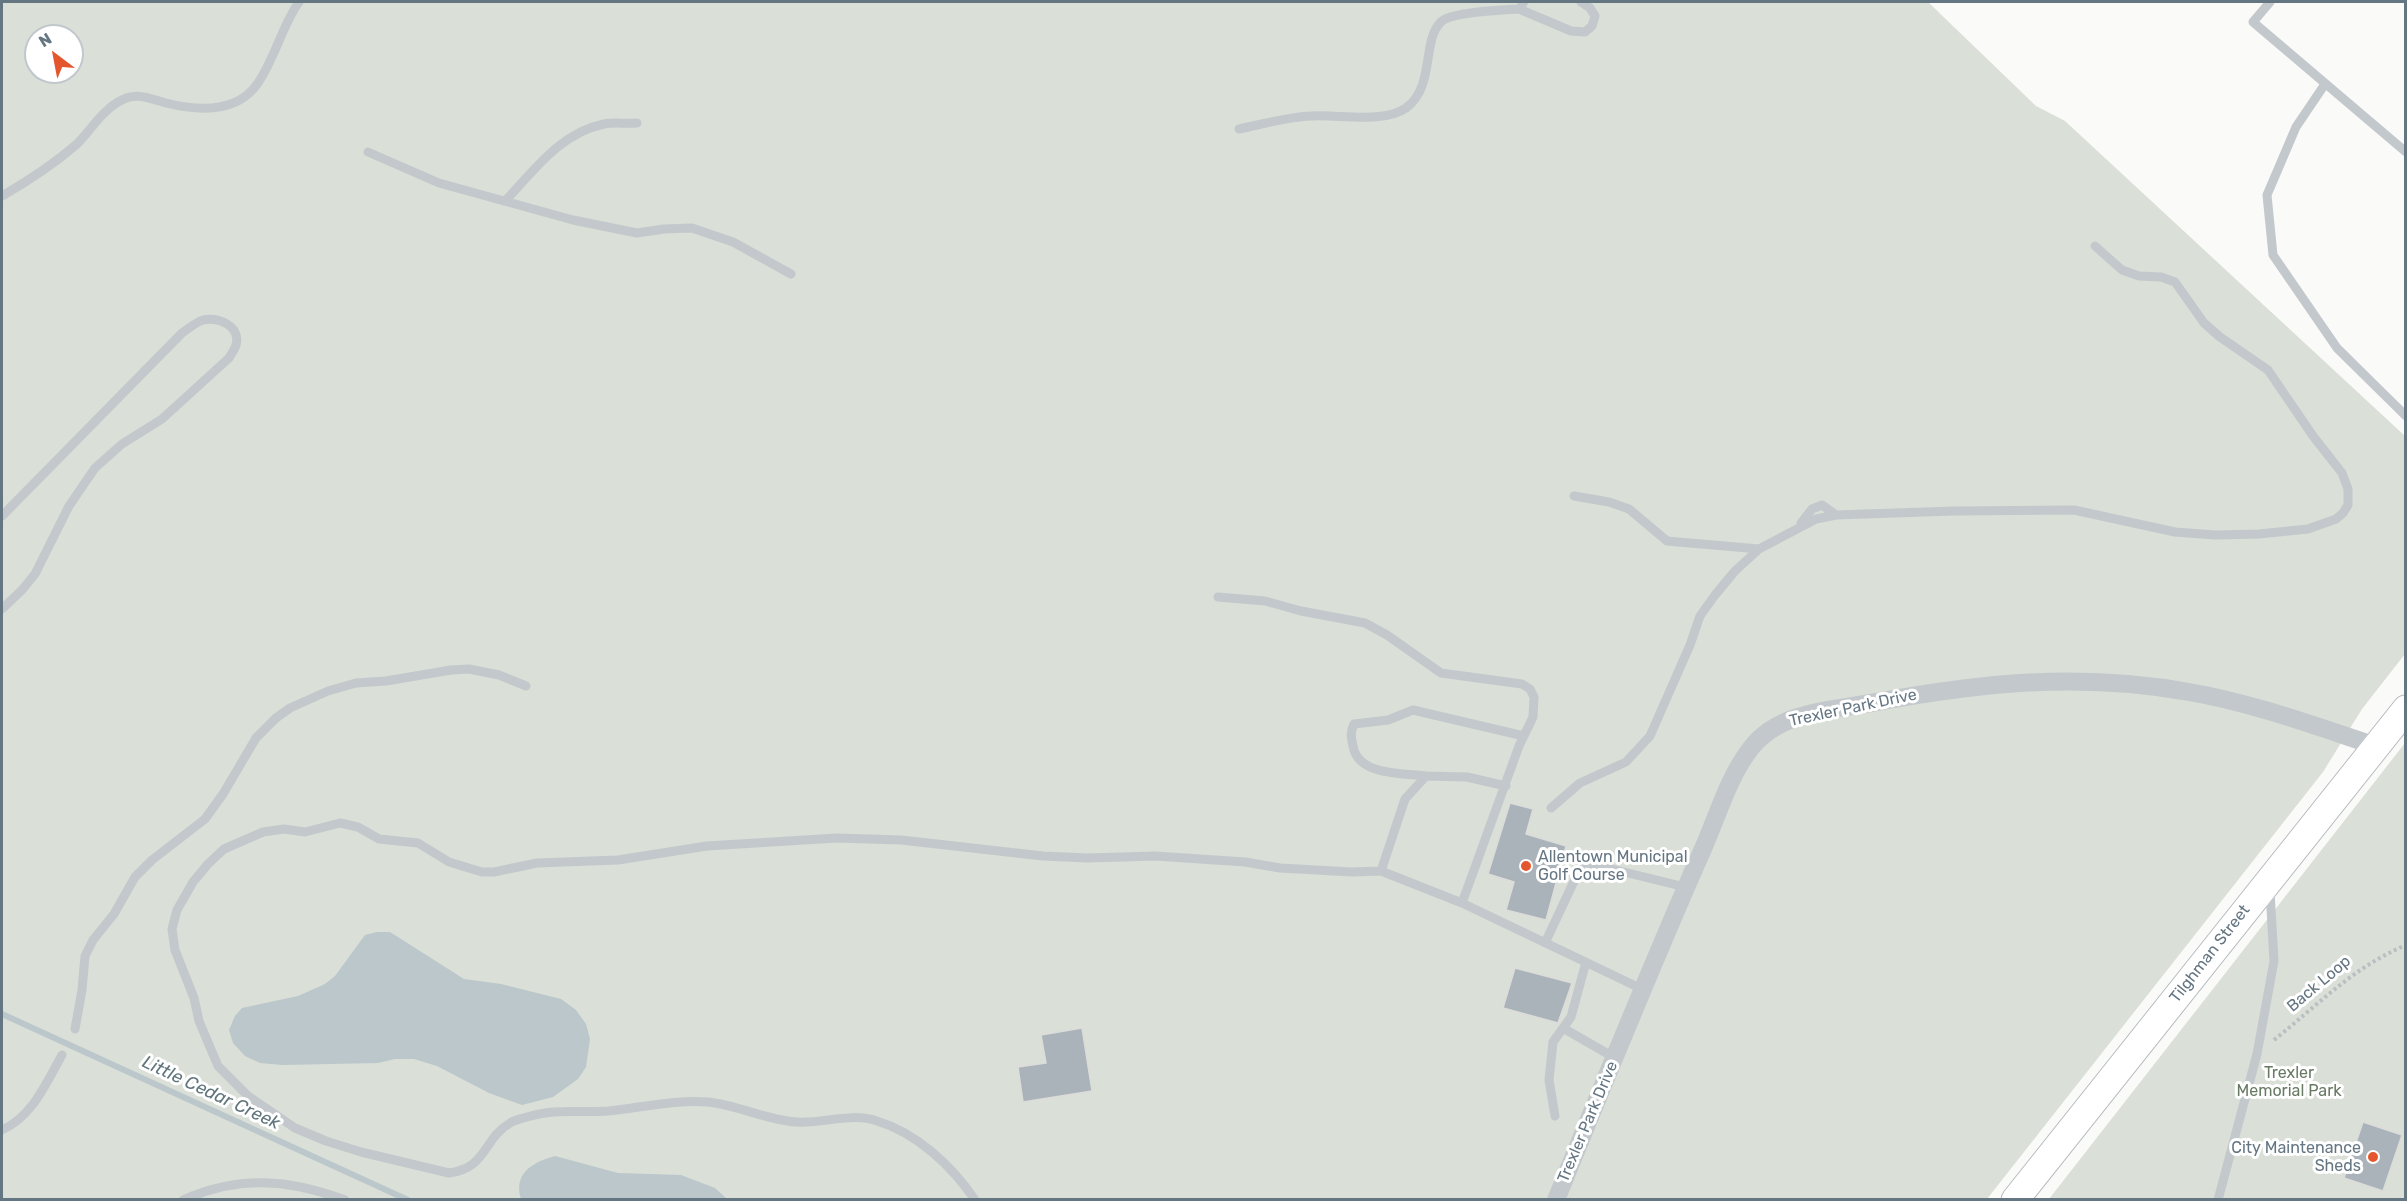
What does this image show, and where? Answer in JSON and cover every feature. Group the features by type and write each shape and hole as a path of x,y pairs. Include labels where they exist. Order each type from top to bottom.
{"main road":[{"name":"Tilghman Street","path":"2015,1200 2406,709"}],"street":[{"name":"Trexler Park Drive","path":"1556,1200 1685,887 1734,776 1750,749 1766,733 1785,722 1806,714 1924,693 2022,681 2117,682 2190,692 2246,705 2376,746"}],"lane":[{"path":"2,196 27,182 51,164 78,142 106,110 119,101 133,96 146,96 173,104 202,108 225,107 241,101 258,84 299,2"},
{"path":"1239,129 1311,116 1391,115 1407,108 1419,92 1426,78 1434,35 1441,21 1452,16 1521,5 1571,31 1585,32 1592,26 1595,16 1590,8 1581,2"},
{"path":"2270,2 2253,22 2406,152"},
{"path":"2325,84 2296,127 2267,195 2272,255 2337,348 2406,416"},
{"path":"505,201 545,158 575,135 604,124 637,123"},
{"path":"368,152 439,183 573,220 637,233 692,228 733,242 790,274"},
{"path":"1551,808 1580,783 1626,762 1650,736 1690,645 1700,616 1715,595 1759,549 1816,519 1836,515 2074,510 2175,532 2215,535 2259,534 2308,529 2336,519 2343,513 2348,505 2348,489 2342,473 2313,436 2268,370 2220,337 2204,322 2175,282 2139,276 2122,270 2095,246"},
{"path":"2,516 182,333 202,321 219,320 230,326 237,334 236,345 228,358 162,419 122,444 95,468 69,506 35,574 2,609"},
{"path":"1574,496 1610,502 1629,509 1667,541 1759,549"},
{"path":"1218,597 1265,601 1300,611 1365,624 1387,636 1441,673 1522,684 1530,689 1534,697 1533,717 1524,735 1462,903"},
{"path":"75,1029 86,956 93,940 114,914 135,877 152,860 205,819 223,794 256,738 276,718 290,708 356,683 386,681 451,670 469,669 489,673 526,686"},
{"path":"1506,786 1467,777 1426,776 1382,771 1364,764 1354,754 1350,730 1354,724 1388,720 1413,710 1524,735"},
{"path":"1381,871 1405,799 1426,776"},
{"path":"975,1200 965,1185 943,1162 915,1140 889,1125 856,1117 811,1123 793,1122 707,1102 605,1111 567,1110 529,1116 509,1123 474,1165 463,1171 449,1173 326,1141 296,1128 265,1109 248,1096 218,1066 199,1021 194,998 175,950 172,929 177,910 193,882 224,849 263,832 284,829 305,832 339,823 358,827 379,839 418,843 449,862 482,872 494,872 537,863 618,860 707,846 837,838 901,840 1043,856 1088,858 1155,856 1245,862 1280,868 1352,872 1381,871 1462,903 1644,990"},
{"path":"1545,943 1583,862 1685,887"},
{"name":"Back Loop","path":"2218,1200 2257,1054 2274,961 2269,880"},
{"path":"1555,1116 1549,1080 1553,1042 1571,1017 1586,962"},
{"path":"1563,1028 1615,1058"},
{"path":"2,1130 14,1125 29,1109 62,1055"},
{"path":"183,1200 234,1184 260,1182 319,1190 345,1200"}],"path":[{"name":"Back Loop","path":"2257,1054 2313,1009 2345,978 2379,957 2406,945"}],"green space":[{"name":"Allentown Municipal Golf Course","path":"2,2 1928,2 2036,106 2065,121 2405,436 2405,654 2362,709 2323,772 1987,1199 2,1199"},
{"name":"Trexler Memorial Park","path":"2405,743 2405,1199 2049,1199"}],"shaded area":[{"path":"390,932 464,979 501,984 561,999 576,1010 586,1024 590,1039 586,1067 578,1079 553,1097 522,1105 489,1093 437,1066 414,1059 395,1059 378,1063 283,1065 260,1063 245,1056 233,1043 229,1030 235,1016 242,1008 298,996 325,984 335,976 365,935"},
{"path":"555,1156 618,1173 681,1175 715,1188 727,1199 521,1199 519,1190 522,1176 532,1165"}],"building":[{"name":"Allentown Municipal Golf Course","path":"1510,803 1533,809 1526,834 1566,846 1546,920 1506,910 1514,882 1488,874"},
{"path":"1515,968 1572,983 1558,1023 1503,1008"},
{"path":"1082,1028 1092,1091 1023,1102 1018,1067 1046,1063 1041,1035"},
{"name":"City Maintenance Sheds","path":"2363,1122 2402,1135 2383,1191 2344,1178"}],"waterway":[{"name":"Little Cedar Creek","path":"2,1014 408,1200"}],"place":[{"name":"Allentown Municipal Golf Course","path":"1526,866"},
{"name":"City Maintenance Sheds","path":"2373,1157"}]}
